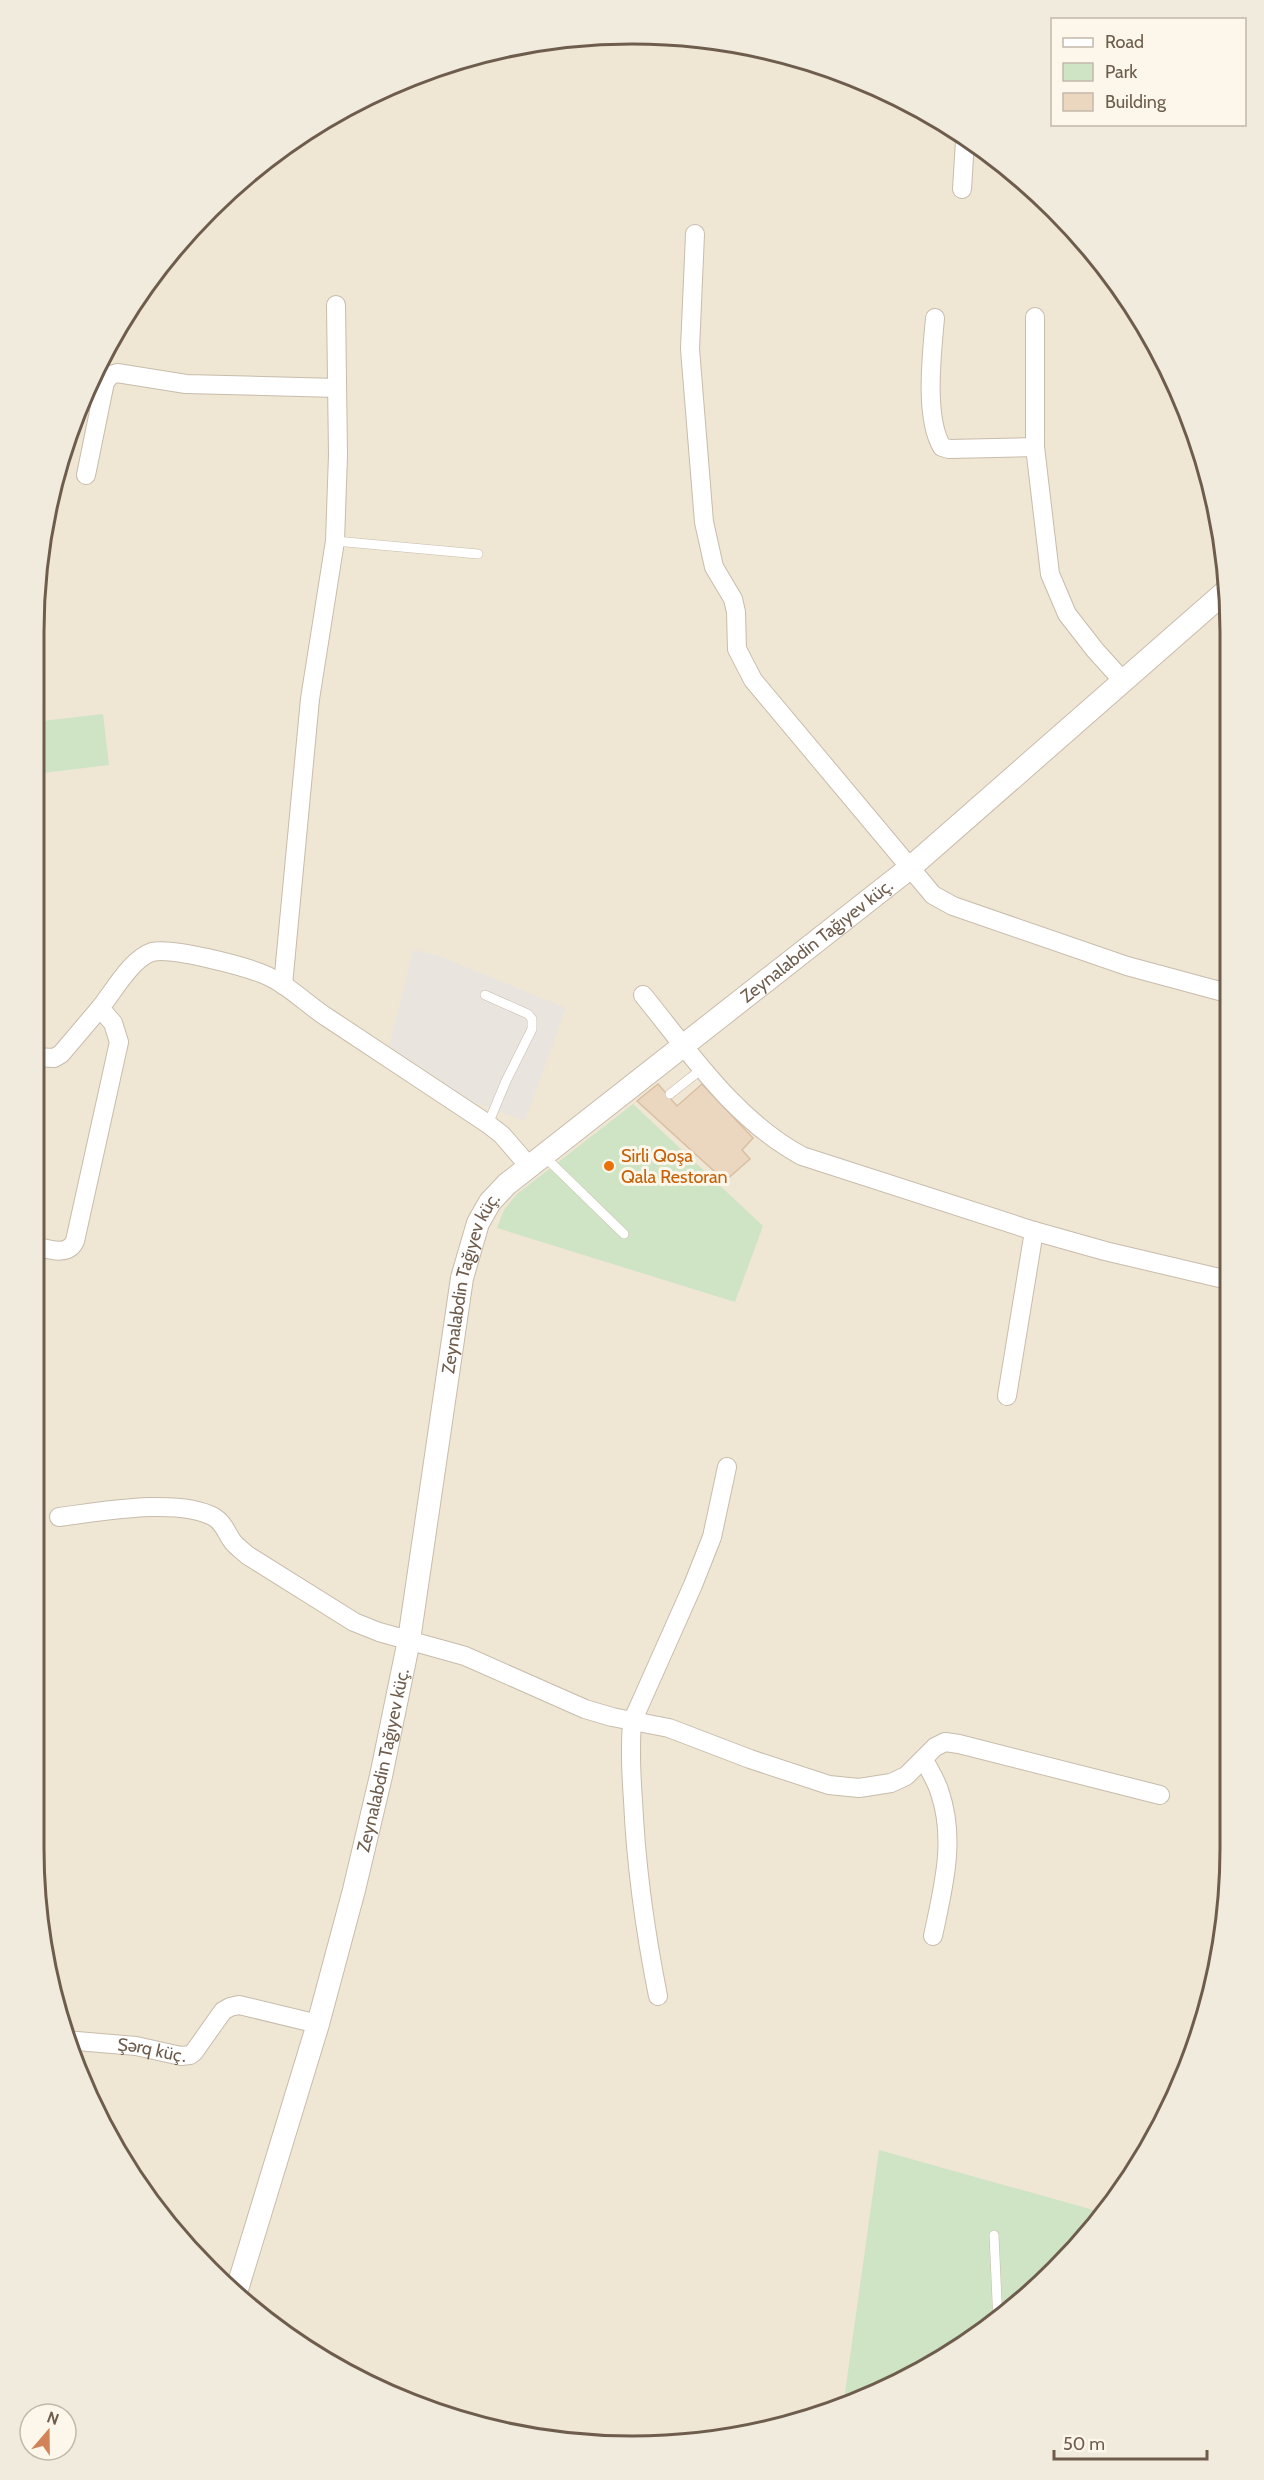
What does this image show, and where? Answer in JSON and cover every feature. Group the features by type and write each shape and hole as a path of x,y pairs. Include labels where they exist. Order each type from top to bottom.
{"street":[{"path":"962,189 965,147"},
{"path":"695,234 690,349 704,522 714,567 733,599 736,612 736,649 753,680 933,895 953,906 1127,966 1220,991"},
{"path":"283,985 310,699 335,541 338,455 336,304"},
{"path":"1035,317 1035,447 1050,574 1067,614 1123,681"},
{"path":"935,318 931,367 933,419 936,437 942,447 949,449 1035,447"},
{"path":"86,475 105,382 111,375 117,373 186,384 337,388"},
{"name":"Zeynalabdin Tağıyev küç.","path":"238,2285 318,2024 354,1890 410,1640 462,1278 478,1223 490,1202 535,1160 684,1047 911,867 1219,597"},
{"path":"44,1058 54,1058 61,1054 138,959 152,952 166,951 236,965 283,985 319,1012 488,1124 535,1160"},
{"path":"643,995 684,1047 754,1124 780,1144 802,1156 1034,1231 1105,1251 1220,1278"},
{"path":"44,1248 66,1251 75,1241 119,1042 113,1023 100,1008"},
{"path":"1007,1396 1034,1231"},
{"path":"658,1996 641,1908 634,1844 630,1745 633,1722 712,1537 727,1467"},
{"path":"59,1518 111,1510 184,1507 200,1511 224,1525 233,1542 247,1555 354,1622 465,1656 585,1709 633,1722 669,1728 750,1759 829,1785 859,1788 891,1783 906,1776 924,1760 935,1746 945,1743 959,1744 1160,1795"},
{"path":"924,1760 940,1791 947,1818 949,1846 933,1936"},
{"name":"Şərq küç.","path":"76,2041 136,2046 172,2055 190,2055 222,2011 239,2005 318,2024"}],"lane":[{"path":"335,541 478,554"},
{"path":"485,995 528,1014 532,1019 532,1029 488,1124"},
{"path":"670,1094 703,1068"},
{"path":"535,1160 624,1234"},
{"path":"993,2235 997,2309"}],"shaded area":[{"path":"632,44 670,45 747,55 821,75 857,88 926,122 990,165 1048,216 1099,274 1142,338 1176,407 1189,443 1209,517 1219,594 1220,632 1220,1848 1219,1886 1209,1963 1189,2037 1176,2073 1142,2142 1099,2206 1074,2236 1048,2264 990,2315 926,2358 857,2392 821,2405 747,2425 670,2435 594,2435 555,2431 517,2425 443,2405 372,2376 338,2358 274,2315 216,2264 165,2206 122,2142 104,2108 75,2037 55,1963 49,1925 44,1848 44,632 45,594 55,517 75,443 88,407 122,338 143,305 165,274 216,216 274,165 305,143 338,122 407,88 443,75 517,55 594,45"},
{"path":"413,950 437,955 566,1008 525,1121 473,1102 389,1046"}],"green space":[{"path":"103,714 109,765 44,773 44,721"},
{"path":"633,1104 763,1226 735,1302 497,1228 504,1210 517,1194"},
{"path":"879,2150 1095,2211 1048,2264 990,2315 926,2358 844,2397"}],"building":[{"path":"658,1084 677,1106 702,1084 753,1138 742,1150 750,1159 725,1181 637,1101"}],"place":[{"name":"Sirli Qoşa Qala Restoran","path":"609,1166"}]}
